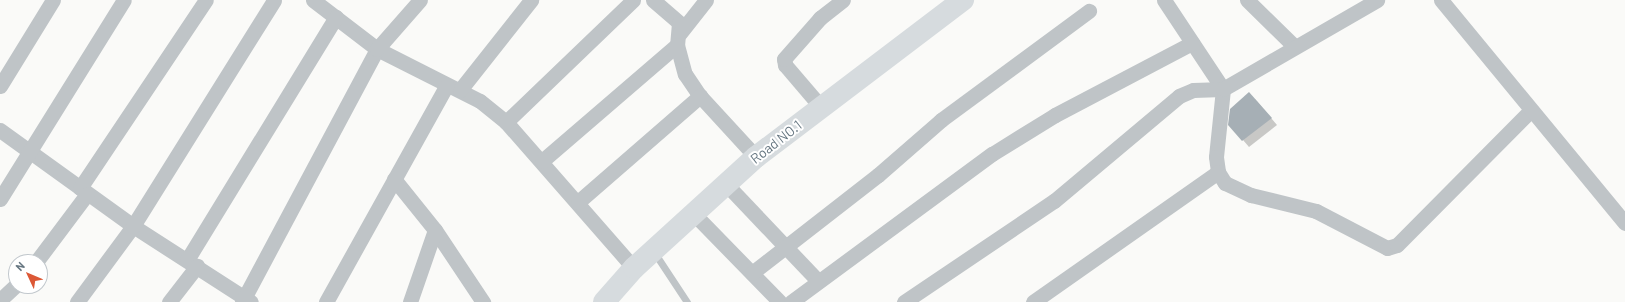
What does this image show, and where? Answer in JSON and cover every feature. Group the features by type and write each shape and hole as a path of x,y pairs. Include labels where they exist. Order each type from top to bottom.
{"highway":[{"name":"Road NO.1","path":"604,302 634,268 756,157 963,0"}],"street":[{"path":"0,86 52,0"},
{"path":"0,199 124,0"},
{"path":"41,254 84,191 206,0"},
{"path":"77,302 133,226 274,0"},
{"path":"313,0 377,49 453,88 506,122 578,202 634,268"},
{"path":"0,130 133,226 192,263 245,300 377,49 420,0"},
{"path":"326,302 394,180 453,88 531,0"},
{"path":"506,122 633,0"},
{"path":"653,0 676,19 679,62 700,96 756,157"},
{"path":"542,162 678,39 706,0"},
{"path":"821,108 784,65 784,59 820,18 843,0"},
{"path":"1164,0 1223,89 1218,172 1225,183 1238,191 1316,211 1391,248 1530,111"},
{"path":"1247,0 1294,46"},
{"path":"904,302 1054,201 1179,96 1193,90 1223,89 1294,46 1377,0"},
{"path":"1441,0 1530,111 1625,223"},
{"path":"752,273 878,175 941,120 1088,11"},
{"path":"169,302 336,17"},
{"path":"791,302 992,154 1055,115 1192,43"},
{"path":"578,202 700,96"},
{"path":"1033,302 1218,172"},
{"path":"394,180 435,230 483,302"},
{"path":"726,184 818,281"},
{"path":"693,213 780,302"},
{"path":"410,302 435,230"},
{"path":"0,300 8,292"}],"lane":[{"path":"653,251 687,302"}],"building":[{"path":"1249,92 1272,118 1242,141 1228,125 1230,109"}]}
